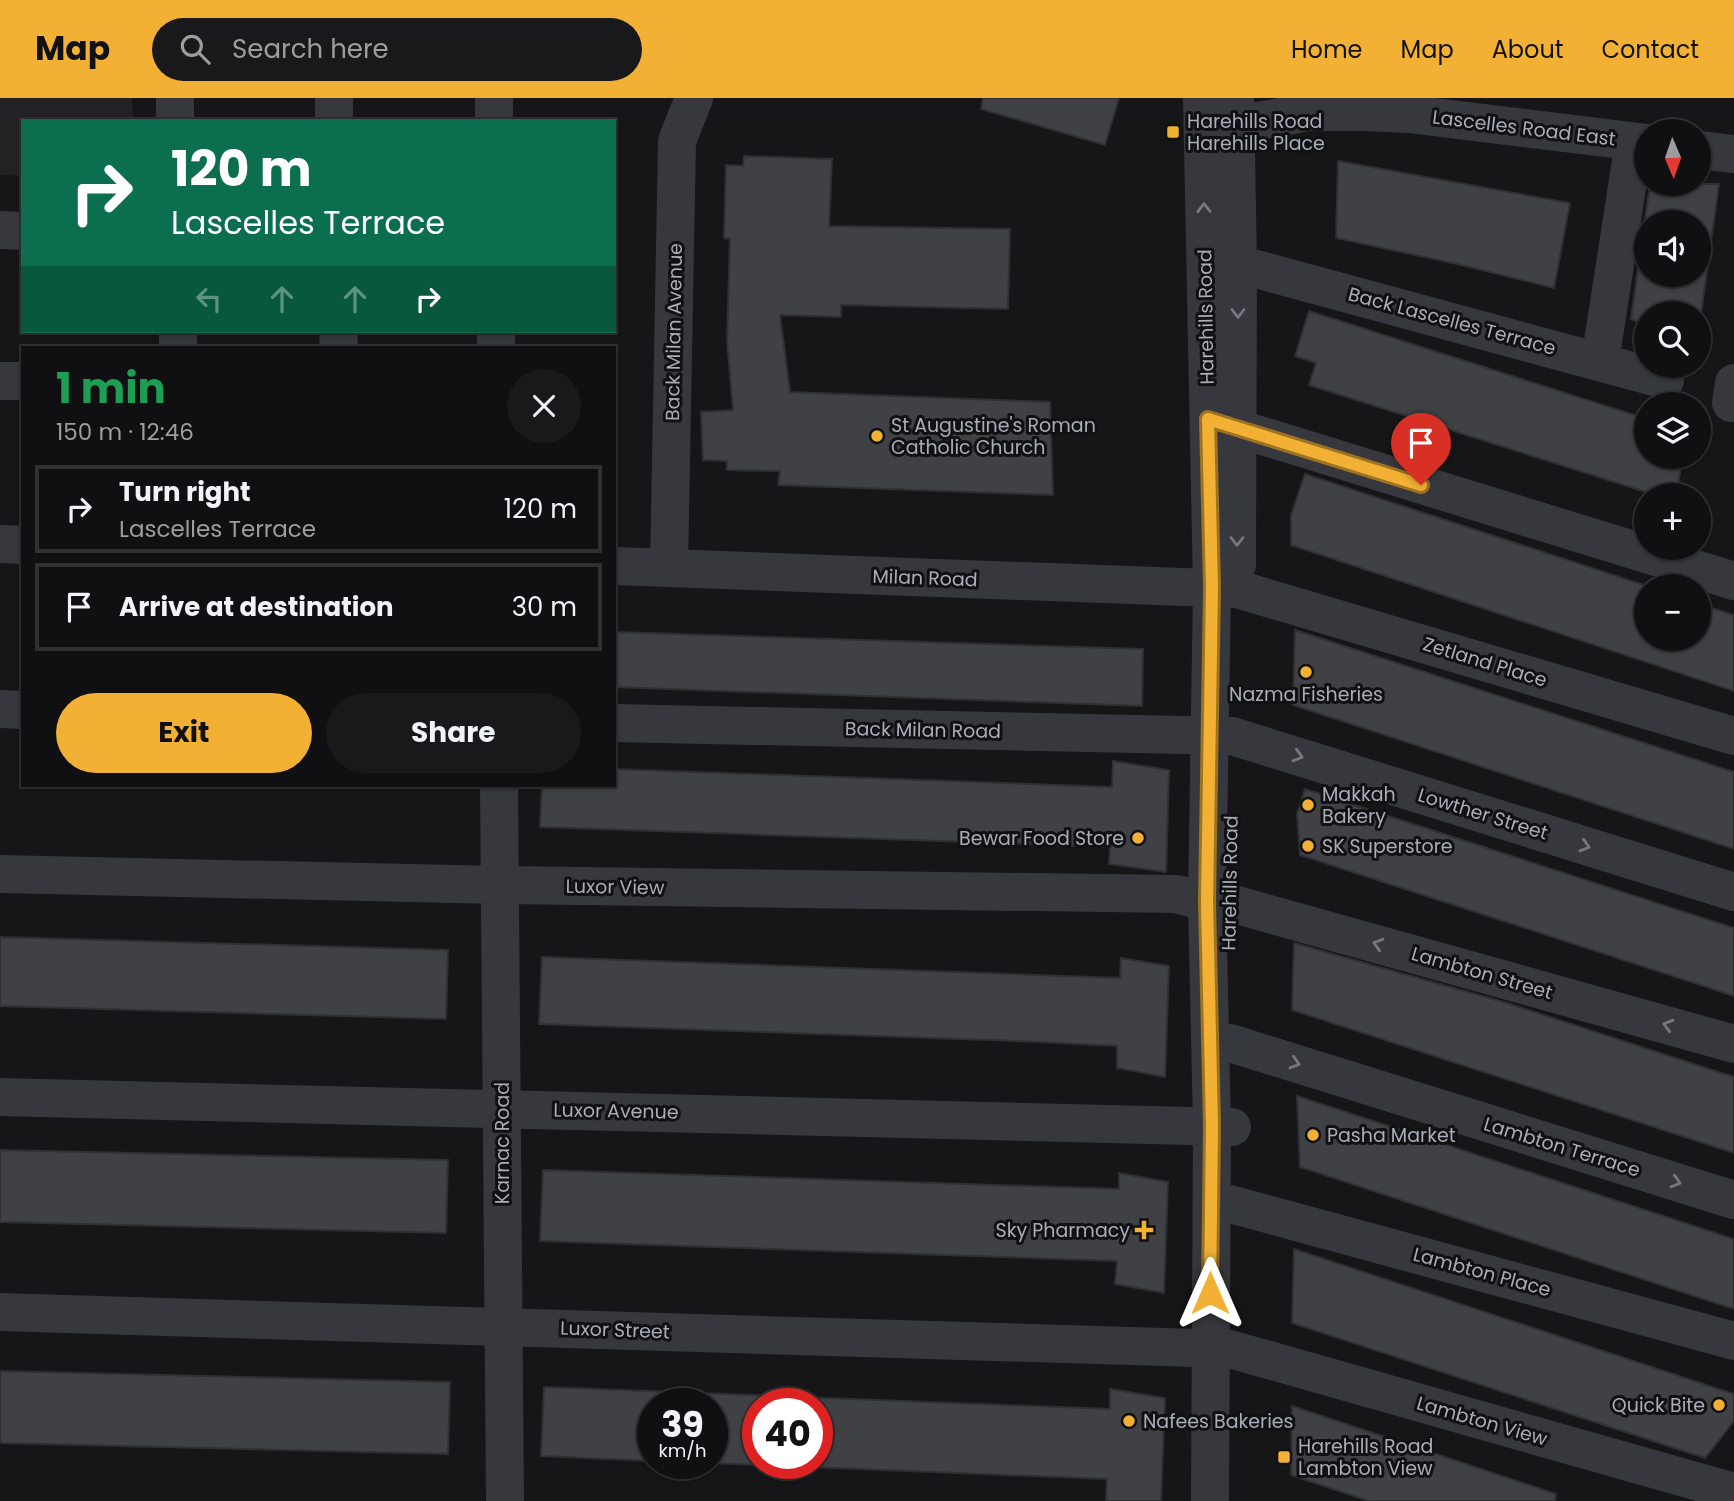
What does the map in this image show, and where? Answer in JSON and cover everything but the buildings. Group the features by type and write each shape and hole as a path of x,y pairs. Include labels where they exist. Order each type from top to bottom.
{"street":[{"path":"175,98 175,119"},
{"path":"334,98 334,119"},
{"path":"494,98 494,119"},
{"name":"Back Milan Avenue","path":"670,568 677,141 694,98"},
{"name":"Harehills Road","path":"1202,98 1223,424 1224,588 1218,902 1222,1126 1220,1349 1230,1501"},
{"name":"Harehills Road","path":"1223,424 1238,264 1235,111"},
{"name":"Lascelles Road East","path":"1235,111 1409,114 1634,142"},
{"path":"1712,152 1734,155"},
{"path":"1601,361 1634,177"},
{"path":"0,230 21,231"},
{"name":"Back Lascelles Terrace","path":"1238,264 1665,380"},
{"path":"0,380 21,381"},
{"path":"1223,424 1734,581"},
{"path":"0,544 21,545"},
{"name":"Milan Road","path":"616,566 1224,588"},
{"name":"Zetland Place","path":"1224,588 1734,736"},
{"path":"0,709 21,710"},
{"name":"Back Milan Road","path":"616,723 1221,736"},
{"name":"Lowther Street","path":"1221,736 1734,892"},
{"name":"Karnac Road","path":"499,787 505,1501"},
{"name":"Luxor View","path":"0,874 500,885 1176,894 1218,902"},
{"name":"Harehills Road","path":"1210,1501 1230,1204 1222,1126 1230,1043 1218,902"},
{"name":"Lambton Street","path":"1218,902 1734,1044"},
{"name":"Lambton Terrace","path":"1230,1043 1734,1200"},
{"name":"Luxor Avenue","path":"0,1097 1222,1126"},
{"name":"Lambton Place","path":"1230,1204 1734,1341"},
{"name":"Luxor Street","path":"0,1312 1220,1349"},
{"name":"Lambton View","path":"1220,1349 1734,1492"}],"shaded area":[{"path":"0,98 132,98 133,119 21,119 21,176 0,175"}],"place":[{"name":"Harehills Road Harehills Place","path":"1173,132"},
{"name":"St Augustine's Roman Catholic Church","path":"877,436"},
{"name":"Nazma Fisheries","path":"1306,672"},
{"name":"Makkah Bakery","path":"1308,805"},
{"name":"Bewar Food Store","path":"1138,838"},
{"name":"SK Superstore","path":"1308,846"},
{"name":"Pasha Market","path":"1313,1135"},
{"name":"Sky Pharmacy","path":"1144,1230"},
{"name":"Quick Bite","path":"1719,1405"},
{"name":"Nafees Bakeries","path":"1129,1421"},
{"name":"Harehills Road Lambton View","path":"1284,1457"}],"route":[{"path":"1210,1293 1212,1126 1207,902 1212,588 1208,419 1421,485"}]}
